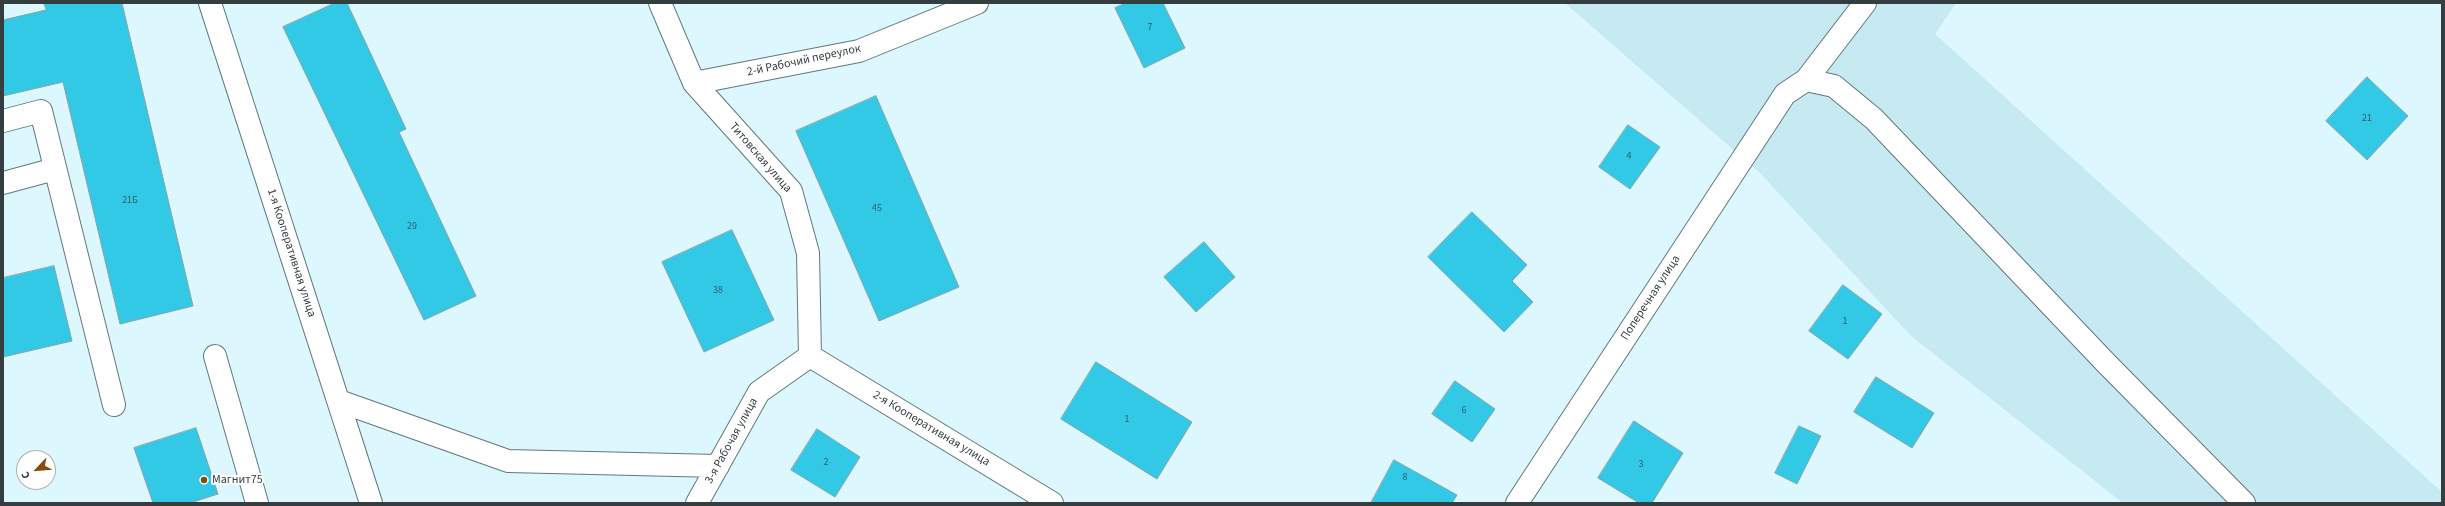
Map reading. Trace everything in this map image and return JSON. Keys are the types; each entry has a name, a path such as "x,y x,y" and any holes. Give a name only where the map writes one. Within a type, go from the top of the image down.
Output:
{"street":[{"name":"1-я Кооперативная улица","path":"210,3 372,503"},
{"name":"Титовская улица","path":"660,3 694,83 791,191 808,253 810,356"},
{"name":"2-й Рабочий переулок","path":"694,83 859,50 977,3"},
{"path":"1866,3 1806,80 1834,86 1874,119 2094,350 2244,503"},
{"name":"Поперечная улица","path":"1517,503 1785,94 1806,80"},
{"path":"3,121 40,111 114,405"},
{"path":"3,183 55,169"},
{"path":"215,356 257,503"},
{"name":"3-я Рабочая улица","path":"697,503 759,392 810,356"},
{"name":"2-я Кооперативная улица","path":"810,356 1052,503"},
{"path":"339,401 508,461 718,466"}],"shaded area":[{"path":"1565,3 1956,3 1935,34 2442,492 2442,503 2123,503 1911,336 1761,174"}],"building":[{"path":"44,3 122,3 193,306 120,324 63,82 3,96 3,20 46,10"},
{"path":"335,3 347,3 406,129 399,132 476,296 424,320 283,27"},
{"path":"1126,3 1163,3 1185,48 1144,68 1115,8"},
{"path":"2367,77 2408,116 2367,160 2326,121"},
{"path":"876,96 959,287 879,321 796,131"},
{"path":"1628,125 1660,147 1630,189 1599,167"},
{"path":"1472,212 1527,265 1512,281 1533,302 1504,332 1428,257"},
{"path":"732,230 774,320 704,352 662,262"},
{"path":"1204,242 1235,277 1196,312 1164,277"},
{"path":"54,266 72,341 3,357 3,278"},
{"path":"1843,285 1882,314 1848,359 1809,331"},
{"path":"1096,362 1192,422 1157,479 1061,419"},
{"path":"1876,377 1934,413 1912,448 1854,412"},
{"path":"1455,381 1495,409 1472,442 1432,414"},
{"path":"1634,421 1683,453 1652,503 1639,503 1598,478"},
{"path":"1799,426 1821,436 1797,484 1775,473"},
{"path":"196,428 218,494 190,503 153,503 134,448"},
{"path":"817,429 860,457 835,497 791,470"},
{"path":"1394,460 1457,495 1452,503 1371,503"}],"place":[{"name":"Магнит75","path":"204,480"}]}
